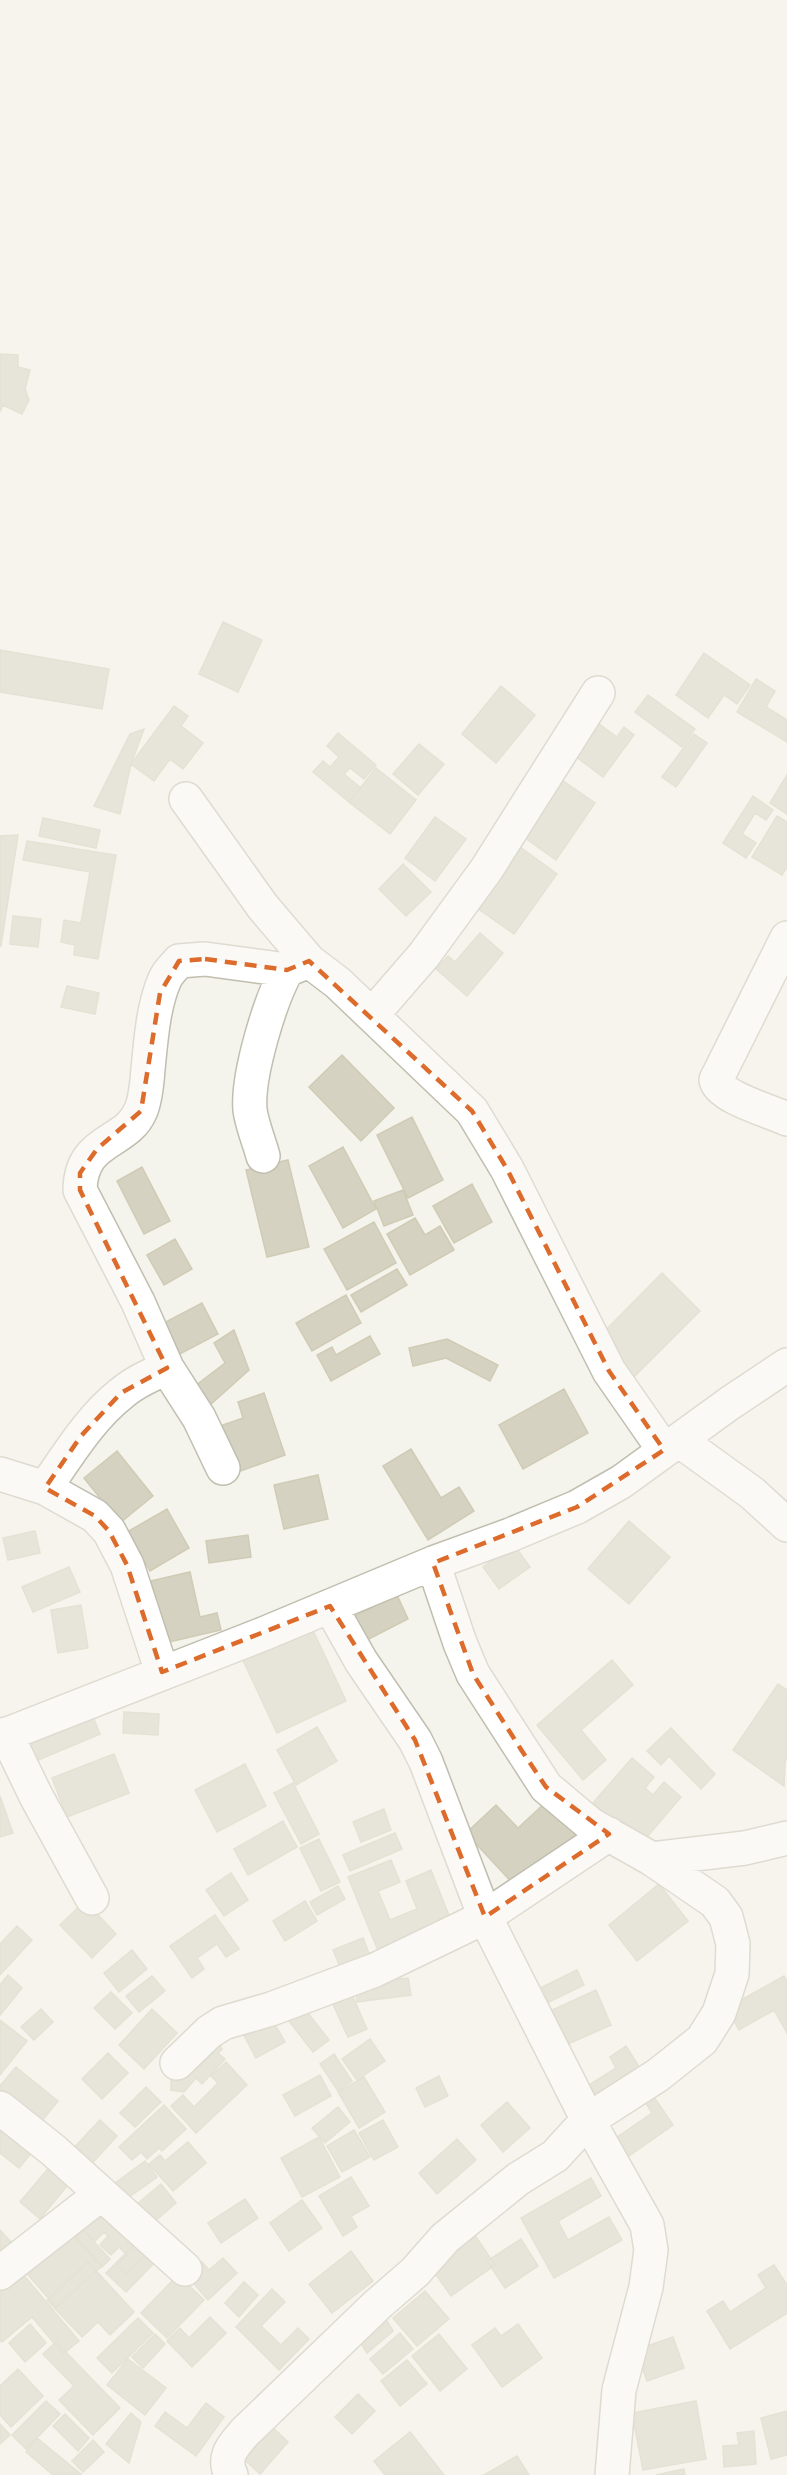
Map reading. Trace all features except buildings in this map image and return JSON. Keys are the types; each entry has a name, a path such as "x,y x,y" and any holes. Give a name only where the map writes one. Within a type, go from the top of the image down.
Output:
{"street":[{"path":"372,1016 424,955 486,870 598,693"},
{"path":"186,799 263,907 298,965"},
{"path":"787,938 716,1080 721,1090 733,1097 787,1119"},
{"path":"223,1468 199,1418 167,1368 138,1302 80,1190 80,1173 84,1163 98,1149 132,1124 141,1111 154,1017 165,977 179,961 205,959 298,965 338,983 472,1112 507,1169 609,1371 672,1446 752,1493 787,1525"},
{"path":"263,1156 250,1111 251,1085 274,999 298,965"},
{"path":"92,1898 3,1736 433,1563 577,1508 621,1482 730,1402 787,1365"},
{"path":"45,1488 81,1436 115,1399 141,1380 167,1368"},
{"path":"0,1474 45,1488 95,1516 109,1531 128,1565 162,1672"},
{"path":"231,2475 227,2454 232,2447 300,2377 376,2305 415,2272 446,2238 518,2179 555,2156 588,2120 665,2069 702,2040 719,2013 732,1974 733,1944 726,1917 715,1902 652,1859 577,1814 546,1786 473,1674 433,1563"},
{"path":"330,1606 361,1661 418,1747 485,1917 588,2120 647,2225 651,2250 646,2287 619,2390 612,2475"},
{"path":"177,2063 208,2032 223,2023 271,2009 375,1970 485,1917 609,1834"},
{"path":"652,1859 745,1848 787,1838"},
{"path":"0,2108 53,2150 185,2269"},
{"path":"0,2273 101,2194"}],"highlighted area":[{"path":"205,959 287,970 309,961 472,1111 507,1169 609,1371 664,1450 577,1507 433,1563 473,1674 522,1751 546,1787 609,1834 485,1917 415,1740 330,1606 162,1672 127,1565 109,1531 95,1516 45,1488 81,1436 121,1393 167,1368 80,1190 80,1173 97,1149 141,1111 160,993 179,961"}]}
